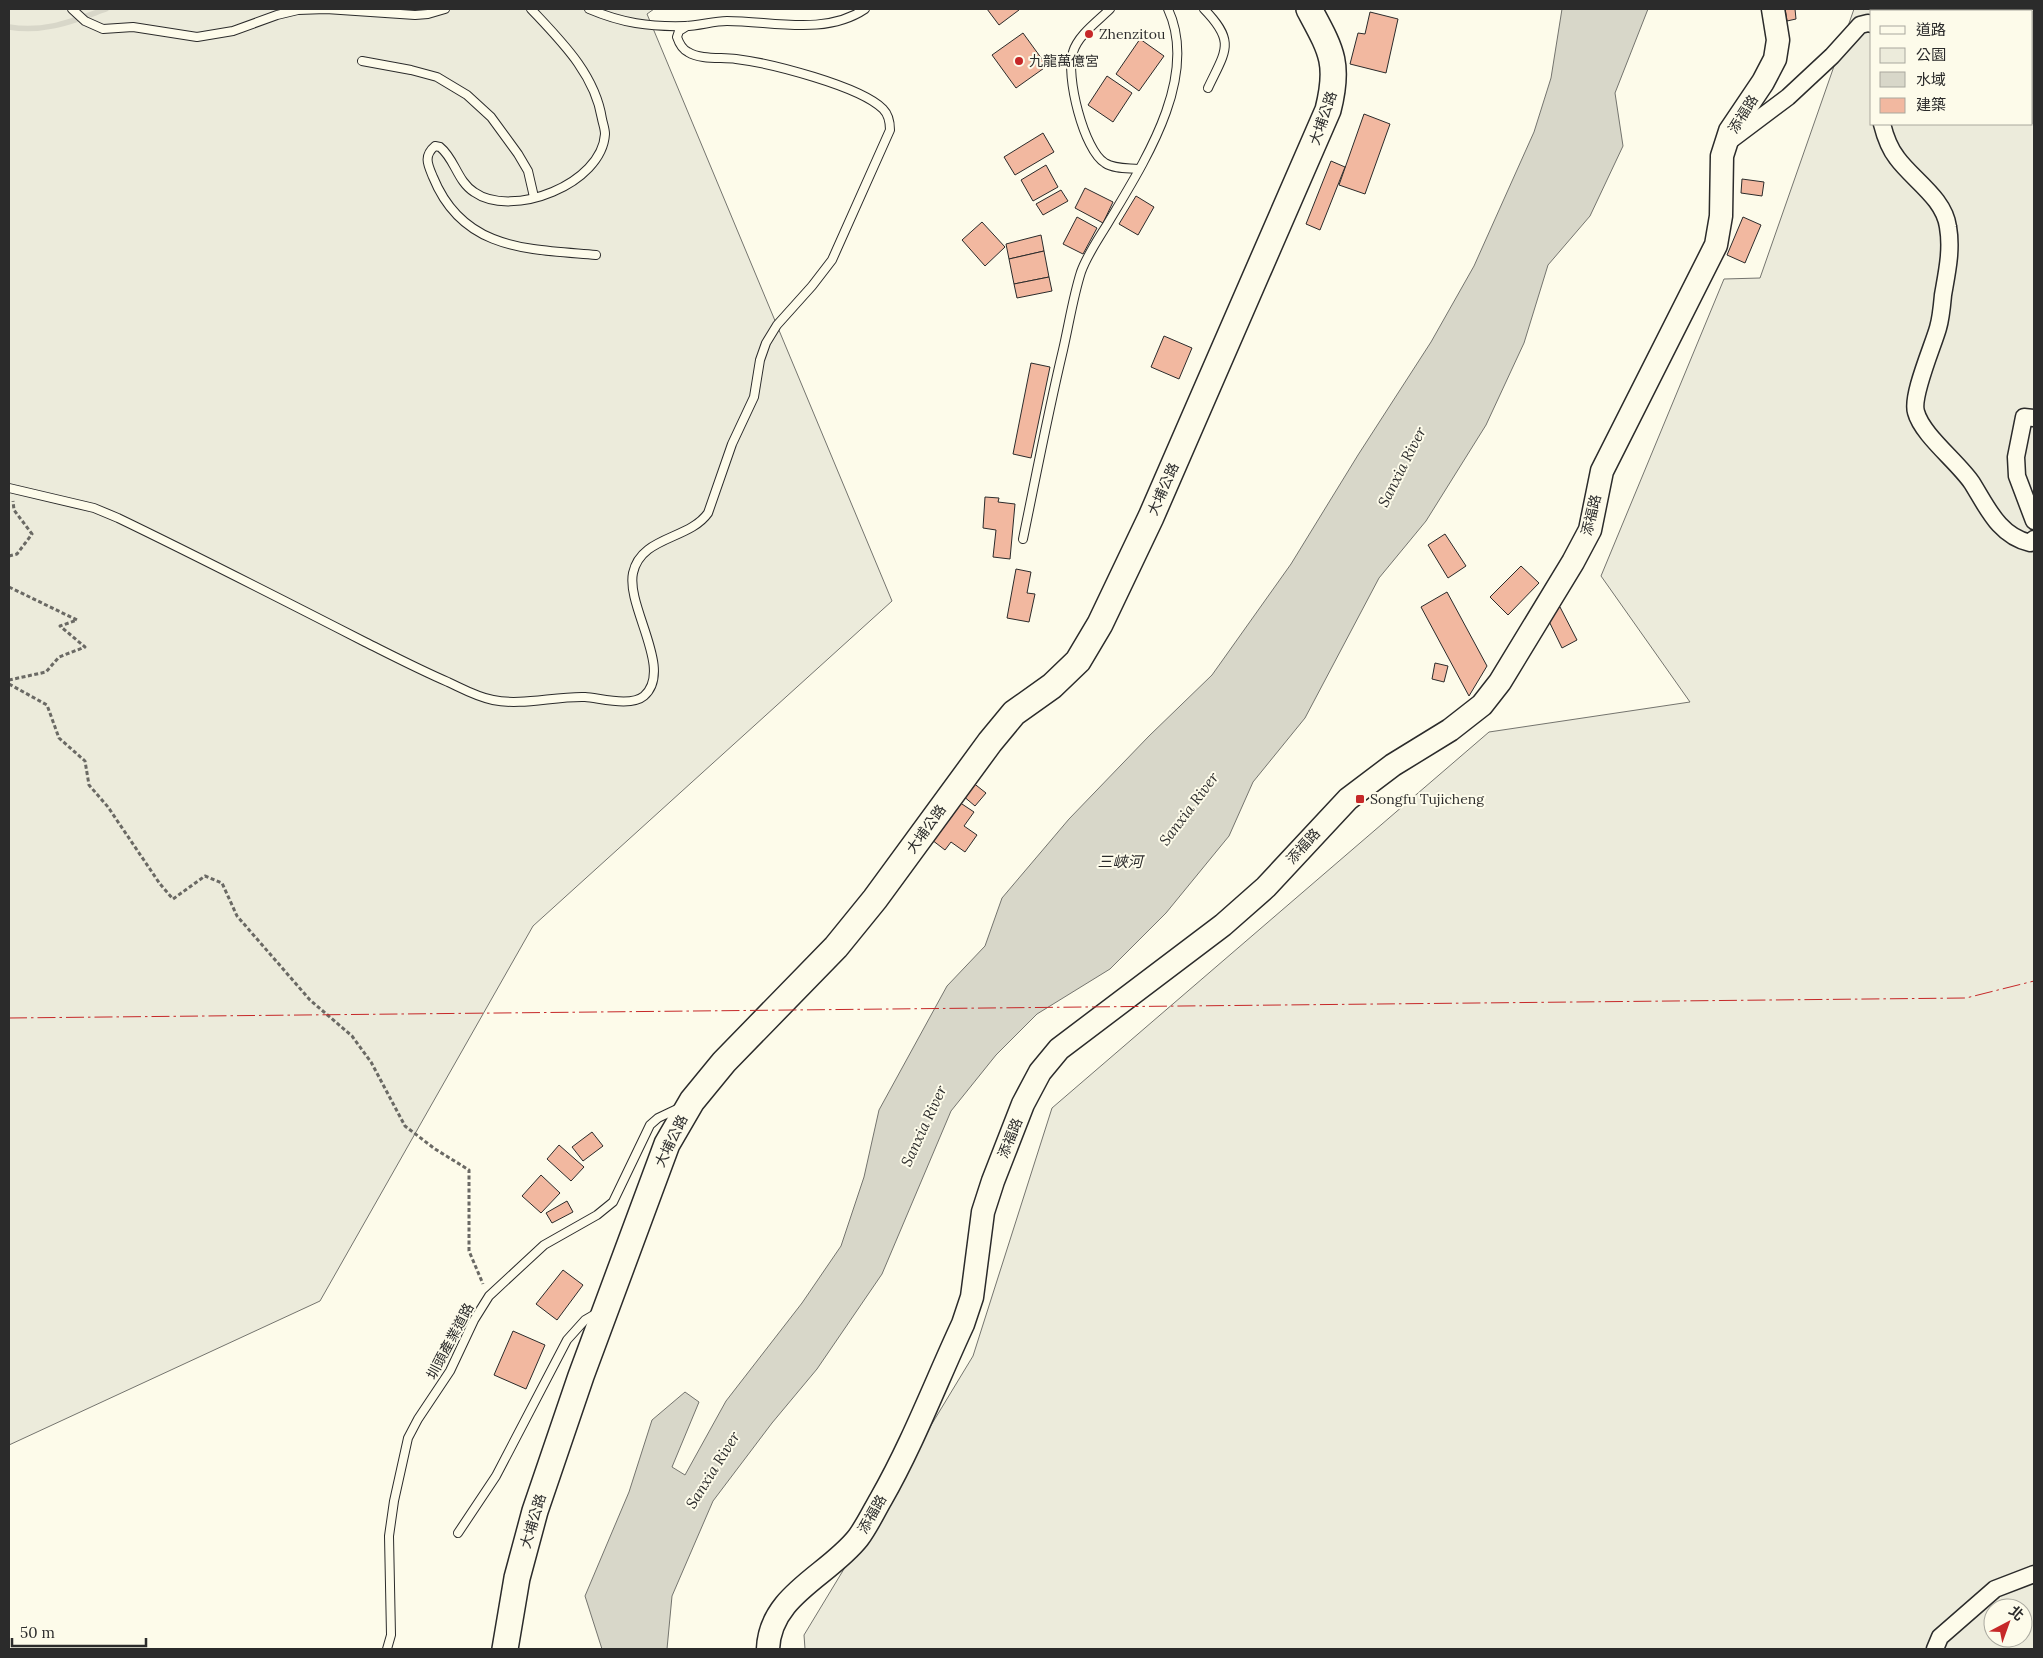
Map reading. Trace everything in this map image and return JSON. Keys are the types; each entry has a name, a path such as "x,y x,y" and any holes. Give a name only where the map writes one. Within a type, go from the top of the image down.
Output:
{"main road":[{"name":"大埔公路","path":"505,1649 517,1578 535,1511 606,1309 667,1144 692,1101 724,1062 836,947 875,898 990,742 1014,713 1052,686 1078,661 1100,624 1159,499 1328,110 1334,85 1334,62 1324,37 1309,9"}],"street":[{"name":"添福路","path":"768,1649 769,1638 780,1610 798,1591 841,1557 859,1536 893,1478 966,1315 972,1297 983,1212 1023,1104 1040,1072 1060,1049 1223,925 1266,887 1348,799 1393,765 1450,730 1482,705 1500,682 1574,562 1590,530 1594,500 1602,471 1716,245 1721,216 1722,156 1730,131 1763,82 1775,59 1778,40 1773,9"},
{"path":"1726,144 1788,97 1832,56 1860,25 1870,24"},
{"path":"1882,125 1886,138 1896,157 1936,201 1944,213 1951,246 1939,325 1915,398 1915,411 1922,425 1971,482 1988,511 2004,528 2020,540 2030,543 2034,539"},
{"path":"2034,418 2024,416 2016,457 2017,476 2034,521"},
{"path":"1934,1649 1940,1637 1995,1588 2034,1574"}],"lane":[{"path":"72,9 85,21 103,29 133,26 197,37 233,32 278,15 298,10 326,9 415,15 428,14 444,9"},
{"path":"531,9 567,49 587,77 599,101 605,134 600,155 583,175 551,193 514,201 492,201 475,193 465,184 450,158 440,147 435,146 429,151 427,160 437,186 455,214 471,228 495,240 522,249 596,255"},
{"path":"589,9 614,19 633,23 686,26 726,21 788,25 818,24 840,20 865,9"},
{"path":"1110,9 1080,40 1073,51 1071,62 1072,78 1086,134 1095,154 1104,163 1115,167 1138,169"},
{"path":"1023,539 1051,401 1082,270 1161,125 1173,94 1177,67 1178,38 1168,9"},
{"path":"1204,9 1217,23 1224,35 1226,47 1223,58 1208,88"},
{"path":"10,488 94,508 118,518 416,668 479,696 501,702 579,697 626,702 644,696 650,686 654,668 634,601 633,574 637,561 644,552 655,545 702,522 708,513 732,444 754,397 760,360 766,343 777,325 818,279 832,260 890,130 890,119 885,110 863,95 782,68 737,59 699,56 687,52 679,44 677,37 679,31 686,26"},
{"path":"362,61 437,77 467,95 491,117 518,154 528,170 534,197"},
{"name":"圳頭產業道路","path":"387,1649 391,1635 390,1536 394,1502 408,1438 418,1419 450,1371 474,1320 489,1296 544,1245 613,1202 650,1125 658,1118 692,1101"},
{"path":"458,1533 496,1476 567,1340 585,1320 606,1309"}],"path":[{"path":"9,556 17,554 32,534 14,510 10,488"},
{"path":"9,587 77,620 60,626 85,647 59,657 46,672 9,680"},
{"path":"9,684 47,705 59,738 86,761 89,784 108,806 160,884 173,899 205,876 222,883 237,916 310,1000 352,1036 371,1062 405,1126 435,1150 469,1170 469,1251 489,1296"}],"green space":[{"path":"9,9 654,9 647,14 892,601 533,926 320,1301 9,1445"},
{"path":"1854,9 2034,9 2034,1649 805,1649 804,1635 973,1356 1052,1108 1489,732 1690,702 1601,576 1724,279 1760,278"}],"water":[{"name":"三峽河","path":"1562,9 1648,9 1615,93 1623,146 1590,216 1548,265 1524,343 1486,425 1426,521 1379,578 1305,718 1253,782 1229,836 1166,913 1110,969 1037,1014 996,1055 951,1111 882,1274 817,1369 772,1423 713,1501 672,1596 667,1649 602,1649 585,1596 629,1492 652,1420 685,1392 699,1402 672,1467 685,1475 726,1401 802,1303 841,1246 864,1177 879,1110 947,986 985,946 1002,898 1069,819 1149,736 1212,675 1291,564 1431,342 1474,266 1534,132 1551,78"}],"building":[{"path":"987,9 1018,9 1019,10 999,25"},
{"path":"1785,9 1795,9 1796,19 1787,21"},
{"path":"1370,12 1398,19 1386,73 1350,64 1358,33 1365,34"},
{"name":"九龍萬億宮","path":"1023,33 1047,66 1016,88 992,55"},
{"path":"1140,39 1164,56 1139,91 1116,74"},
{"path":"1107,76 1132,93 1113,122 1088,105"},
{"path":"1364,114 1390,124 1365,194 1339,185"},
{"path":"1043,133 1054,152 1015,175 1004,157"},
{"path":"1331,161 1345,167 1320,230 1306,224"},
{"path":"1046,165 1058,187 1033,201 1021,180"},
{"path":"1742,179 1764,182 1762,196 1741,193"},
{"path":"1085,188 1113,202 1103,223 1075,208"},
{"path":"1061,190 1068,201 1043,215 1036,204"},
{"path":"1136,196 1154,207 1138,235 1119,224"},
{"path":"1077,217 1097,228 1083,254 1063,244"},
{"path":"1743,217 1761,225 1745,263 1727,255"},
{"path":"982,222 1005,247 985,266 962,240"},
{"path":"1041,235 1044,251 1009,259 1006,244"},
{"path":"1044,251 1049,277 1014,284 1009,259"},
{"path":"1049,277 1052,291 1017,298 1014,284"},
{"path":"1164,336 1192,348 1179,379 1151,367"},
{"path":"1031,363 1050,367 1031,458 1013,454"},
{"path":"985,497 999,498 998,502 1015,504 1010,559 993,557 996,530 983,528"},
{"path":"1445,534 1466,566 1448,578 1428,545"},
{"path":"1521,566 1539,583 1508,615 1490,597"},
{"path":"1016,569 1031,572 1027,593 1035,594 1029,622 1007,618"},
{"path":"1447,592 1487,666 1469,696 1421,607"},
{"path":"1560,607 1577,640 1562,648 1546,615"},
{"path":"1435,663 1448,666 1444,682 1432,679"},
{"path":"972,782 986,793 975,806 962,795"},
{"path":"959,802 974,812 964,826 977,835 965,852 951,842 945,850 932,840"},
{"path":"592,1132 603,1146 583,1161 572,1147"},
{"path":"559,1145 584,1167 571,1181 547,1159"},
{"path":"541,1175 560,1193 541,1213 522,1196"},
{"path":"567,1201 573,1212 552,1223 546,1213"},
{"path":"563,1270 583,1285 557,1320 536,1304"},
{"path":"513,1331 545,1345 526,1389 494,1375"}],"waterway":[{"path":"9,27 35,28 58,25 106,9"}],"power":[{"path":"9,1018 1966,998 2034,981"}],"place":[{"name":"Zhenzitou","path":"1089,34"},
{"name":"九龍萬億宮","path":"1019,61"},
{"name":"Songfu Tujicheng","path":"1360,799"}],"water label":[{"name":"Sanxia River","path":"1402,467"},
{"name":"Sanxia River","path":"1189,809"},
{"name":"Sanxia River","path":"924,1126"},
{"name":"Sanxia River","path":"713,1470"}]}
